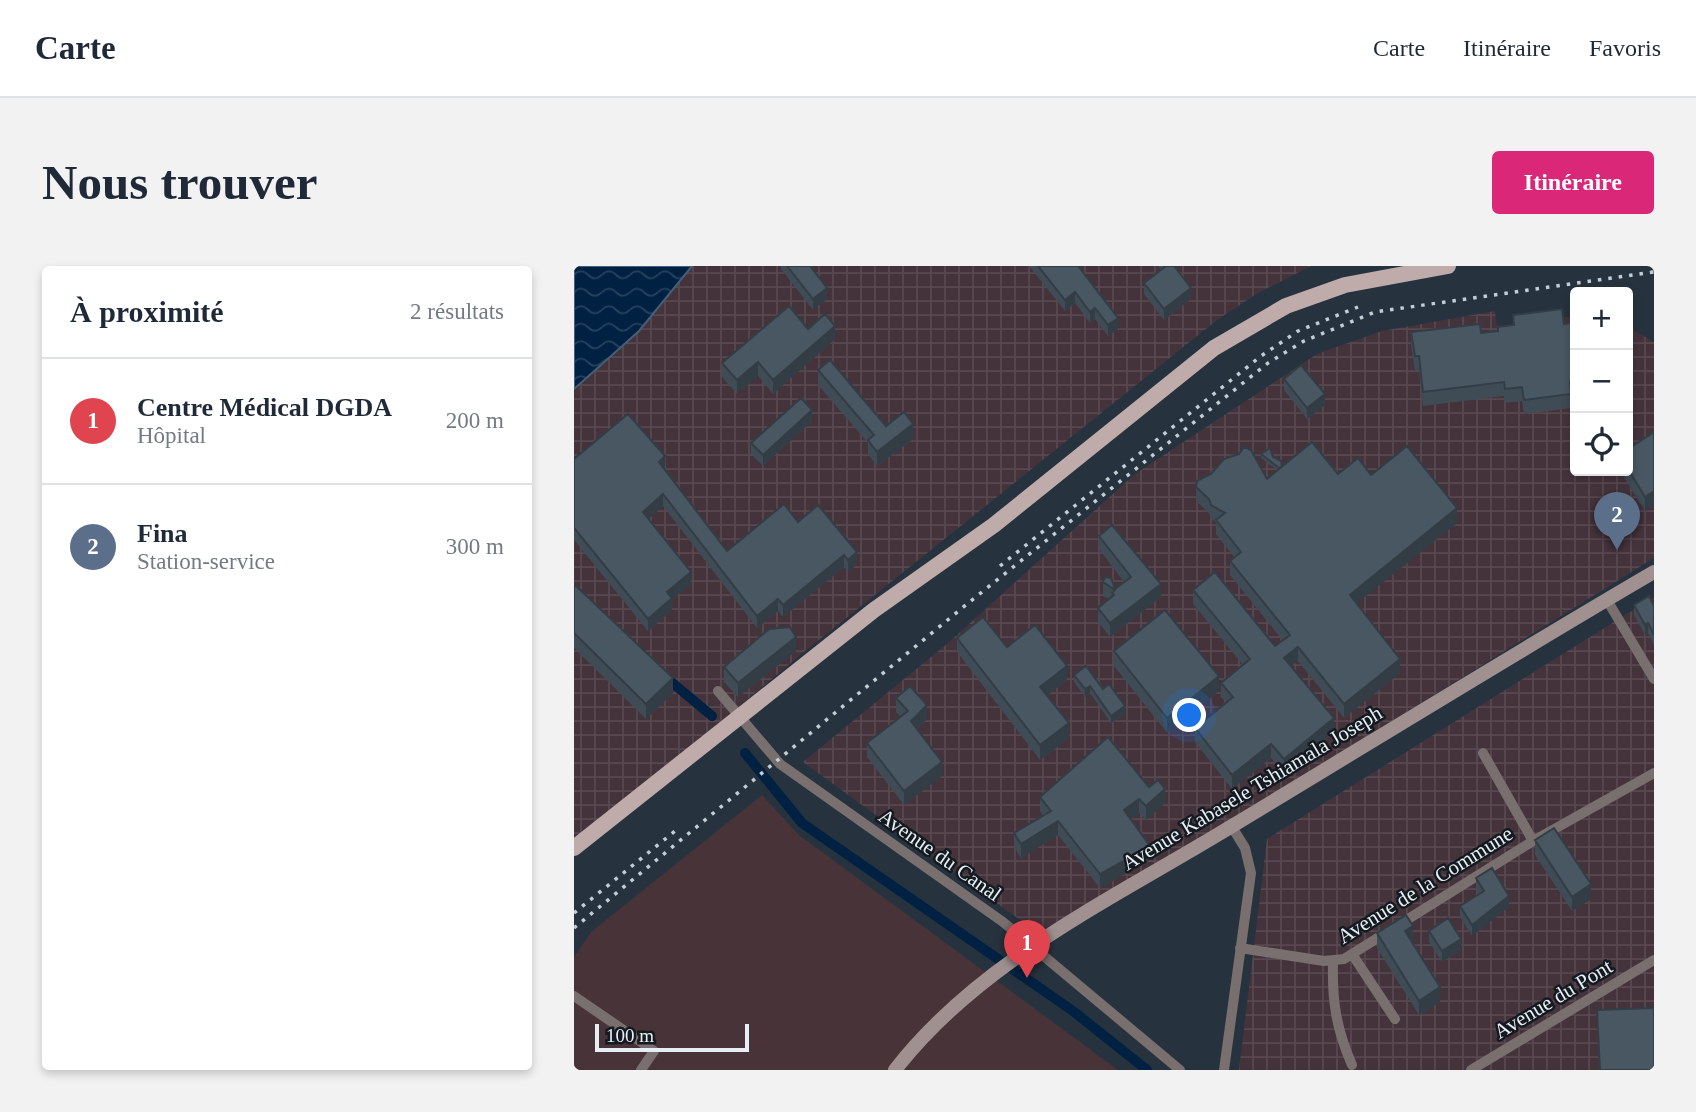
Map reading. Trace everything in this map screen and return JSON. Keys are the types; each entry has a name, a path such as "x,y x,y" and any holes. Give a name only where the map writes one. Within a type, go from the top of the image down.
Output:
{"main road":[{"path":"574,848 874,610 994,525 1214,348 1286,306 1333,289 1405,272 1448,266"},
{"name":"Avenue Kabasele Tshiamala Joseph","path":"895,1070 933,1027 1004,967 1035,946 1419,710 1654,572"}],"street":[{"path":"1607,600 1654,680"},
{"name":"Avenue du Canal","path":"719,691 738,719 780,764 1035,946 1121,1023 1180,1070"},
{"path":"1483,753 1533,841"},
{"name":"Avenue de la Commune","path":"1240,947 1333,962 1352,954 1533,841 1654,773"},
{"path":"1224,1070 1251,873 1245,848 1231,827"},
{"path":"1352,954 1395,1019"},
{"name":"Avenue du Pont","path":"1471,1070 1654,960"},
{"path":"1333,962 1332,990 1337,1032 1352,1065"},
{"path":"574,996 654,1051 642,1070"}],"shaded area":[{"path":"692,266 1311,266 1258,293 1217,320 804,652 574,843 574,389 639,331"},
{"path":"1495,311 1497,328 1570,317 1570,476 1633,476 1633,330 1654,342 1654,558 1176,856 1038,933 803,762 948,643 1135,474 1317,354 1382,331"},
{"path":"1654,597 1654,1070 1239,1070 1267,839"},
{"path":"762,795 799,835 1118,1070 574,1070 574,957 591,932"}],"water":[{"path":"574,266 692,266 639,331 574,389"}],"building":[{"path":"787,266 810,266 827,288 813,299"},
{"path":"1038,266 1078,266 1118,318 1108,325 1095,308 1090,312 1075,292 1065,300"},
{"path":"1166,266 1174,266 1191,288 1164,309 1144,283"},
{"path":"789,306 808,329 825,314 835,326 773,380 758,362 737,380 722,363"},
{"path":"1562,309 1564,324 1570,323 1570,394 1524,400 1522,387 1505,389 1504,382 1423,392 1419,356 1415,356 1411,332 1480,324 1481,333 1498,331 1498,327 1514,325 1513,315"},
{"path":"830,360 886,426 904,412 913,424 877,452 868,440 874,435 818,370"},
{"path":"1301,365 1325,394 1307,408 1284,379"},
{"path":"801,398 812,410 763,455 751,443"},
{"path":"628,414 665,456 659,462 727,551 784,504 798,522 818,505 857,552 848,560 844,555 783,605 778,599 757,616 663,494 643,512 691,572 667,592 672,598 648,619 574,528 574,459"},
{"path":"1654,432 1654,491 1645,497 1632,476 1633,446"},
{"path":"1312,442 1338,474 1358,458 1371,475 1407,446 1457,508 1350,595 1400,659 1344,704 1298,647 1284,658 1334,718 1284,759 1271,744 1232,775 1195,728 1233,697 1221,683 1250,659 1193,590 1215,572 1275,646 1290,635 1230,561 1241,552 1216,520 1225,513 1211,505 1209,499 1196,487 1197,481 1211,474 1224,459 1239,454 1244,447 1251,450 1267,479"},
{"path":"1270,448 1273,457 1281,461 1282,466 1279,468 1261,454"},
{"path":"1112,525 1161,584 1110,623 1098,608 1114,595 1112,593 1115,590 1103,582 1105,577 1111,578 1115,589 1131,577 1099,536"},
{"path":"574,584 673,678 646,704 574,633"},
{"path":"1649,596 1654,606 1654,635 1634,605"},
{"path":"1165,610 1219,676 1167,718 1114,651"},
{"path":"983,617 1007,647 1035,625 1067,666 1040,687 1069,723 1040,745 957,638"},
{"path":"790,627 796,637 738,683 724,667 769,629"},
{"path":"1086,666 1103,689 1109,684 1125,706 1111,716 1090,686 1085,689 1074,675"},
{"path":"910,686 927,705 911,721 942,762 904,791 867,743 908,711 896,698"},
{"path":"1108,737 1149,787 1158,780 1165,789 1146,806 1139,799 1124,810 1150,846 1100,874 1058,821 1021,844 1014,833 1051,811 1040,797"},
{"path":"1554,828 1591,884 1572,897 1535,840"},
{"path":"1492,868 1509,896 1472,925 1460,906 1484,891 1476,878"},
{"path":"1406,915 1413,926 1405,931 1440,987 1419,1001 1377,933"},
{"path":"1448,918 1461,939 1442,951 1429,931"},
{"path":"1654,1008 1654,1070 1600,1070 1597,1010"}],"waterway":[{"path":"663,675 712,716"},
{"path":"745,753 802,823 1073,1011 1147,1070"}],"railway":[{"path":"574,928 967,604 1268,363 1304,341 1375,312 1654,272"},
{"path":"1000,566 1261,356 1298,331 1358,307"},
{"path":"574,913 680,827"}],"place":[{"name":"Fina","path":"1617,550"},
{"name":"Centre Médical DGDA","path":"1027,978"}]}
